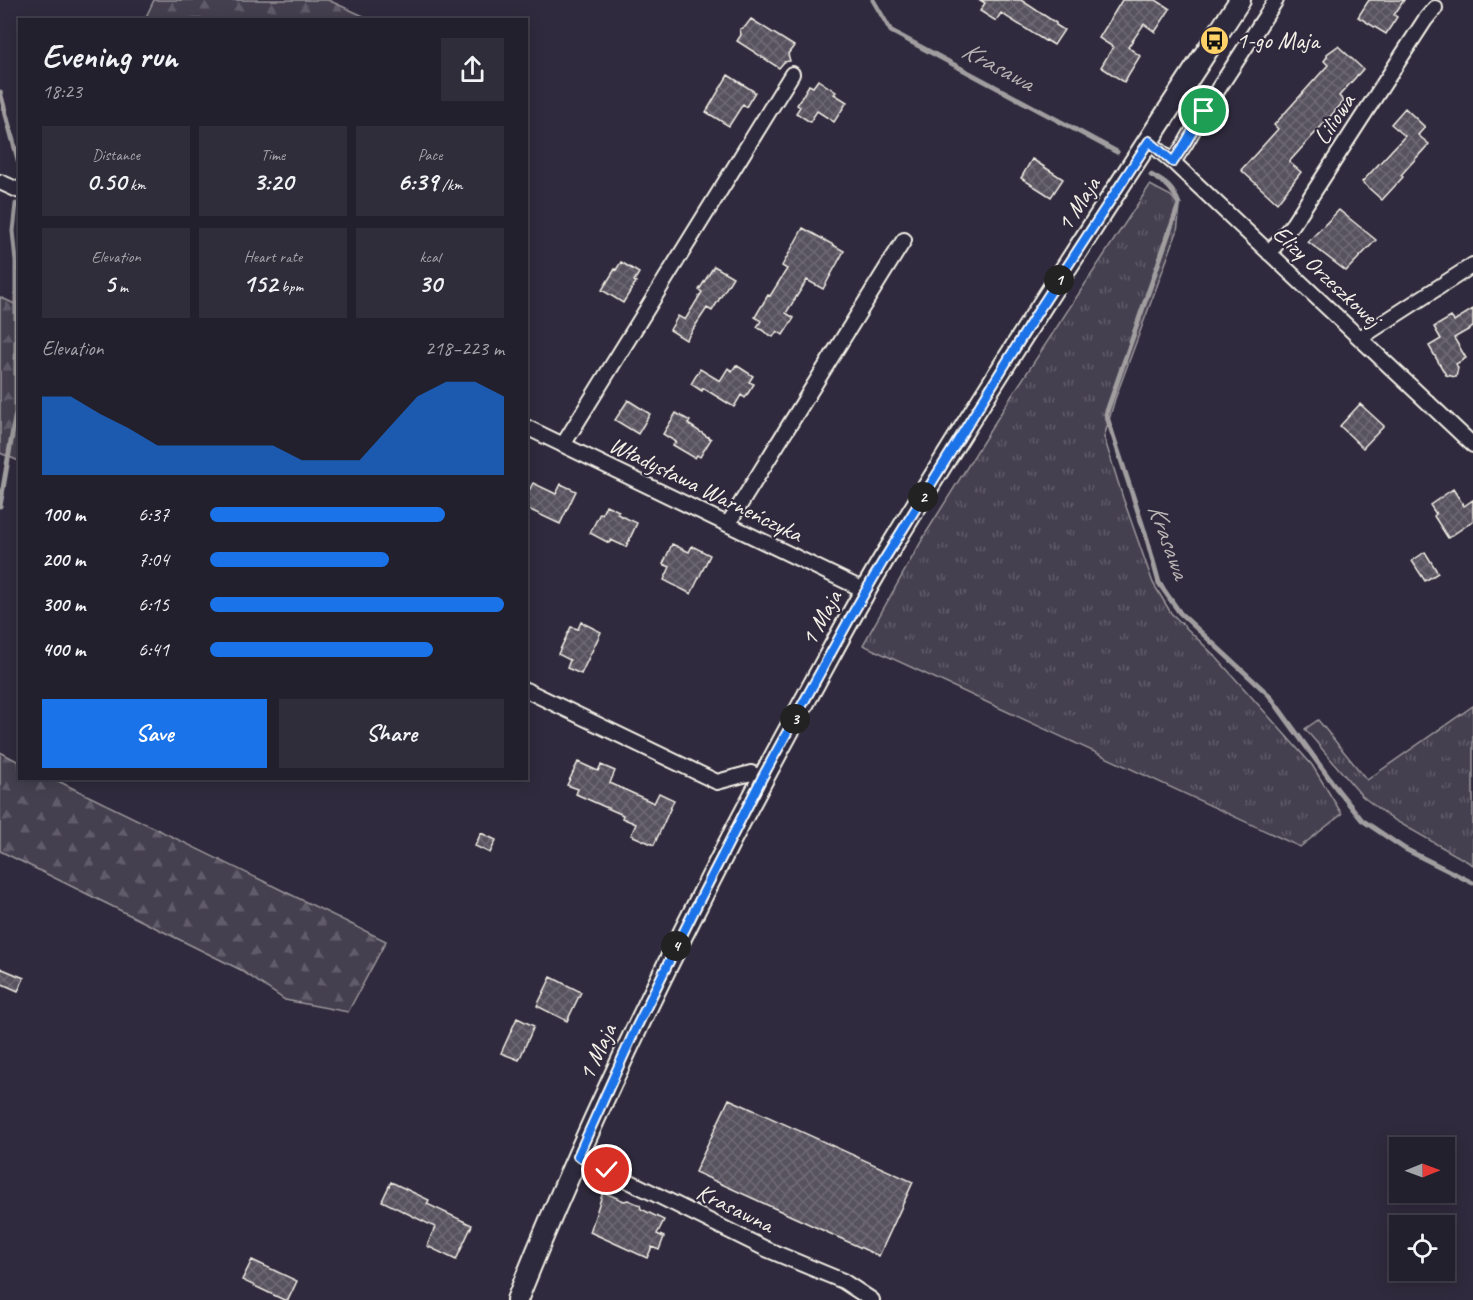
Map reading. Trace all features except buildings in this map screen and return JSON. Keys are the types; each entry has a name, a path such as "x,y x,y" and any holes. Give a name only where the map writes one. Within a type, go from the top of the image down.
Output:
{"main road":[{"name":"1 Maja","path":"517,1300 578,1156 636,1028 762,778 866,591 1037,313 1240,0"}],"street":[{"path":"1173,162 1276,0"},
{"name":"Liliowa","path":"1269,253 1293,224 1434,8"},
{"path":"563,445 792,74"},
{"name":"Elizy Orzeszkowej","path":"1149,141 1473,445"},
{"path":"0,182 18,190"},
{"path":"728,525 904,240"},
{"path":"1360,338 1473,265"},
{"name":"Władysława Warneńczyka","path":"528,428 866,591"},
{"path":"528,691 717,782 751,773 762,778"},
{"name":"Krasawna","path":"578,1156 756,1244 843,1281 872,1300"}],"green space":[{"path":"154,0 328,0 368,18 145,18"},
{"path":"1150,185 1171,196 1180,207 1177,232 1115,399 1104,437 1153,583 1171,613 1215,656 1312,765 1342,814 1300,847 863,645 926,533 1009,400"},
{"path":"0,297 18,306 18,461 0,453"},
{"path":"1473,706 1473,865 1389,817 1362,796 1305,729 1318,720 1367,780"},
{"path":"0,752 18,761 18,780 56,780 386,941 348,1012 285,1000 239,969 0,851"}],"waterway":[{"name":"Krasawa","path":"873,0 891,31 1117,152"},
{"path":"0,92 18,160"},
{"name":"Krasawa","path":"1151,175 1168,186 1179,204 1106,414 1159,583 1180,613 1269,695 1362,820 1405,849 1473,883"},
{"path":"0,506 16,412 16,261 13,231 16,204"}],"place":[{"name":"1-go Maja","path":"1215,40"}],"route":[{"path":"607,1170 578,1156 636,1028 696,907 762,778 849,620 1037,313 1149,141 1173,162 1204,111"}]}
